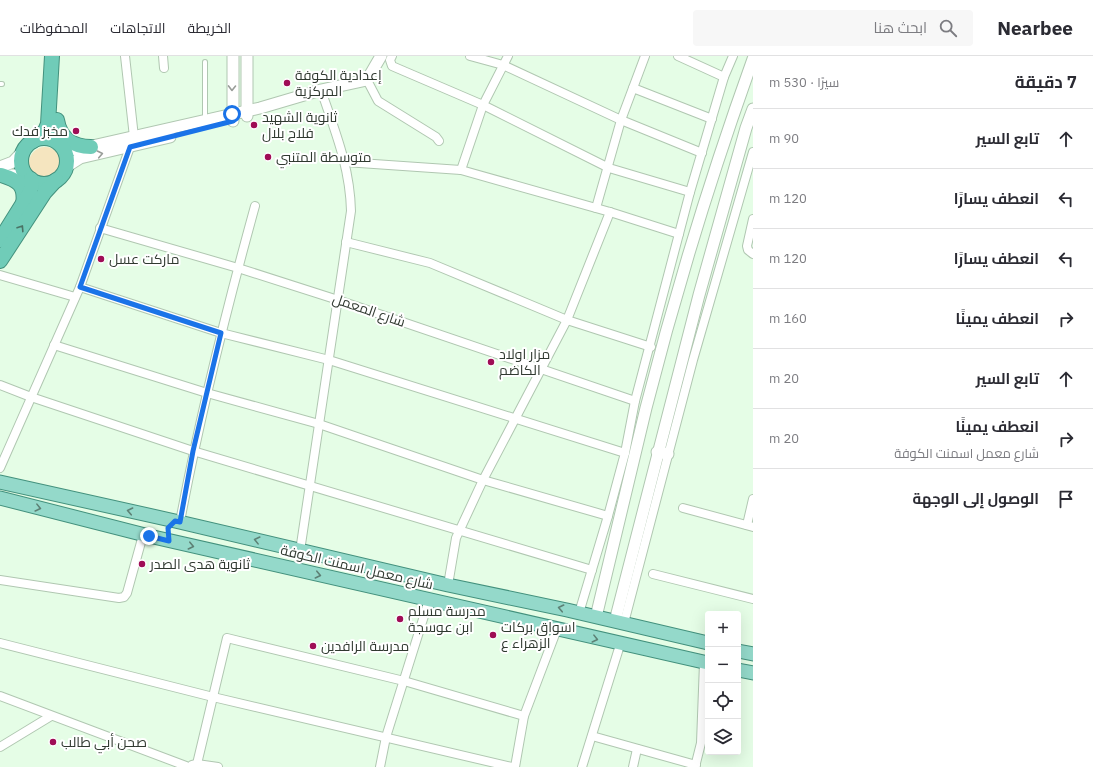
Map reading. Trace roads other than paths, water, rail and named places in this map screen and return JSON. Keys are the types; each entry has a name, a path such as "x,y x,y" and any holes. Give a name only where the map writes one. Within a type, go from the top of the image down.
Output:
{"highway":[{"path":"0,240 23,205 32,187 22,162 28,146 45,131 48,124 52,56"},
{"path":"0,261 45,192 66,169 67,158 57,136 60,56"},
{"path":"57,120 62,134 72,143 78,146 91,146"},
{"path":"28,146 44,138 53,140 61,146"},
{"path":"0,175 20,184 25,195 23,205"},
{"path":"29,177 43,183 56,180"}],"main road":[{"name":"شارع معمل اسمنت الكوفة","path":"0,482 178,521 448,585 705,642"},
{"name":"شارع معمل اسمنت الكوفة","path":"0,498 169,541 633,648 705,663"},
{"path":"146,535 156,526 153,516"},
{"path":"169,541 168,528 178,521"},
{"path":"633,648 640,638 637,626"},
{"path":"667,655 666,642 672,635"},
{"path":"741,651 753,654"},
{"path":"741,671 753,673"}],"street":[{"path":"0,468 80,287 132,142 125,56"},
{"path":"163,56 164,68"},
{"path":"232,118 233,56"},
{"path":"247,56 247,114"},
{"path":"61,146 70,150 91,146 132,142 247,114 260,108 321,90 367,80 381,56"},
{"path":"392,56 390,60 392,66 483,105 609,168 690,192"},
{"path":"470,56 503,65 621,120 702,153"},
{"path":"461,170 483,105 508,56"},
{"path":"596,208 609,168 621,120 645,56"},
{"path":"678,56 724,77"},
{"path":"596,617 629,450 635,401 651,347 690,192 724,77 733,56"},
{"path":"579,613 729,126 753,59"},
{"path":"367,80 378,102 436,137 439,141"},
{"path":"633,88 712,119"},
{"path":"300,550 351,211 351,189 346,162 321,90"},
{"path":"619,622 663,453 730,183 753,109"},
{"path":"66,169 69,165 80,158 132,142 205,120 232,118"},
{"path":"0,167 13,162 28,146"},
{"path":"619,622 620,598 753,152"},
{"path":"346,162 461,170 610,212 679,234"},
{"path":"0,175 29,177"},
{"path":"713,180 730,183"},
{"path":"178,521 221,333 255,206"},
{"path":"448,585 456,538 459,531 483,480 567,320 610,212"},
{"path":"753,219 746,246 753,254"},
{"name":"شارع المعمل","path":"100,228 238,268 338,300 635,401"},
{"path":"346,242 430,263 567,320 651,347"},
{"path":"0,275 75,297"},
{"path":"80,287 221,333 329,360 516,418 629,450"},
{"path":"54,345 207,393 319,424 483,480 608,516"},
{"path":"0,385 31,398 193,451 592,570"},
{"path":"683,508 750,526 753,499"},
{"path":"0,580 119,598 124,597 127,593 146,535"},
{"path":"653,574 753,599"},
{"path":"601,595 620,598"},
{"path":"380,767 386,737 429,600"},
{"path":"0,643 213,697 513,767 524,716 557,630"},
{"path":"197,764 227,638 404,681 524,716"},
{"path":"582,767 620,645"},
{"path":"592,736 696,766 701,743 705,679"},
{"path":"0,696 186,767 197,764 218,767"},
{"path":"0,747 51,716"},
{"path":"633,767 637,749"}],"lane":[{"path":"205,62 205,120"}],"place":[{"name":"إعدادية الكوفة المركزية","path":"287,83"},
{"name":"ثانوية الشهيد فلاح بلال","path":"254,125"},
{"name":"مخبز فدك","path":"76,131"},
{"name":"متوسطة المتنبي","path":"268,157"},
{"name":"ماركت عسل","path":"101,259"},
{"name":"مزار اولاد الكاضم","path":"491,362"},
{"name":"ثانوية هدى الصدر","path":"142,564"},
{"name":"مدرسة مسلم ابن عوسجة","path":"400,619"},
{"name":"اسواق بركات الزهراء ع","path":"493,635"},
{"name":"مدرسة الرافدين","path":"313,646"},
{"name":"صحن أبي طالب","path":"53,742"}]}
